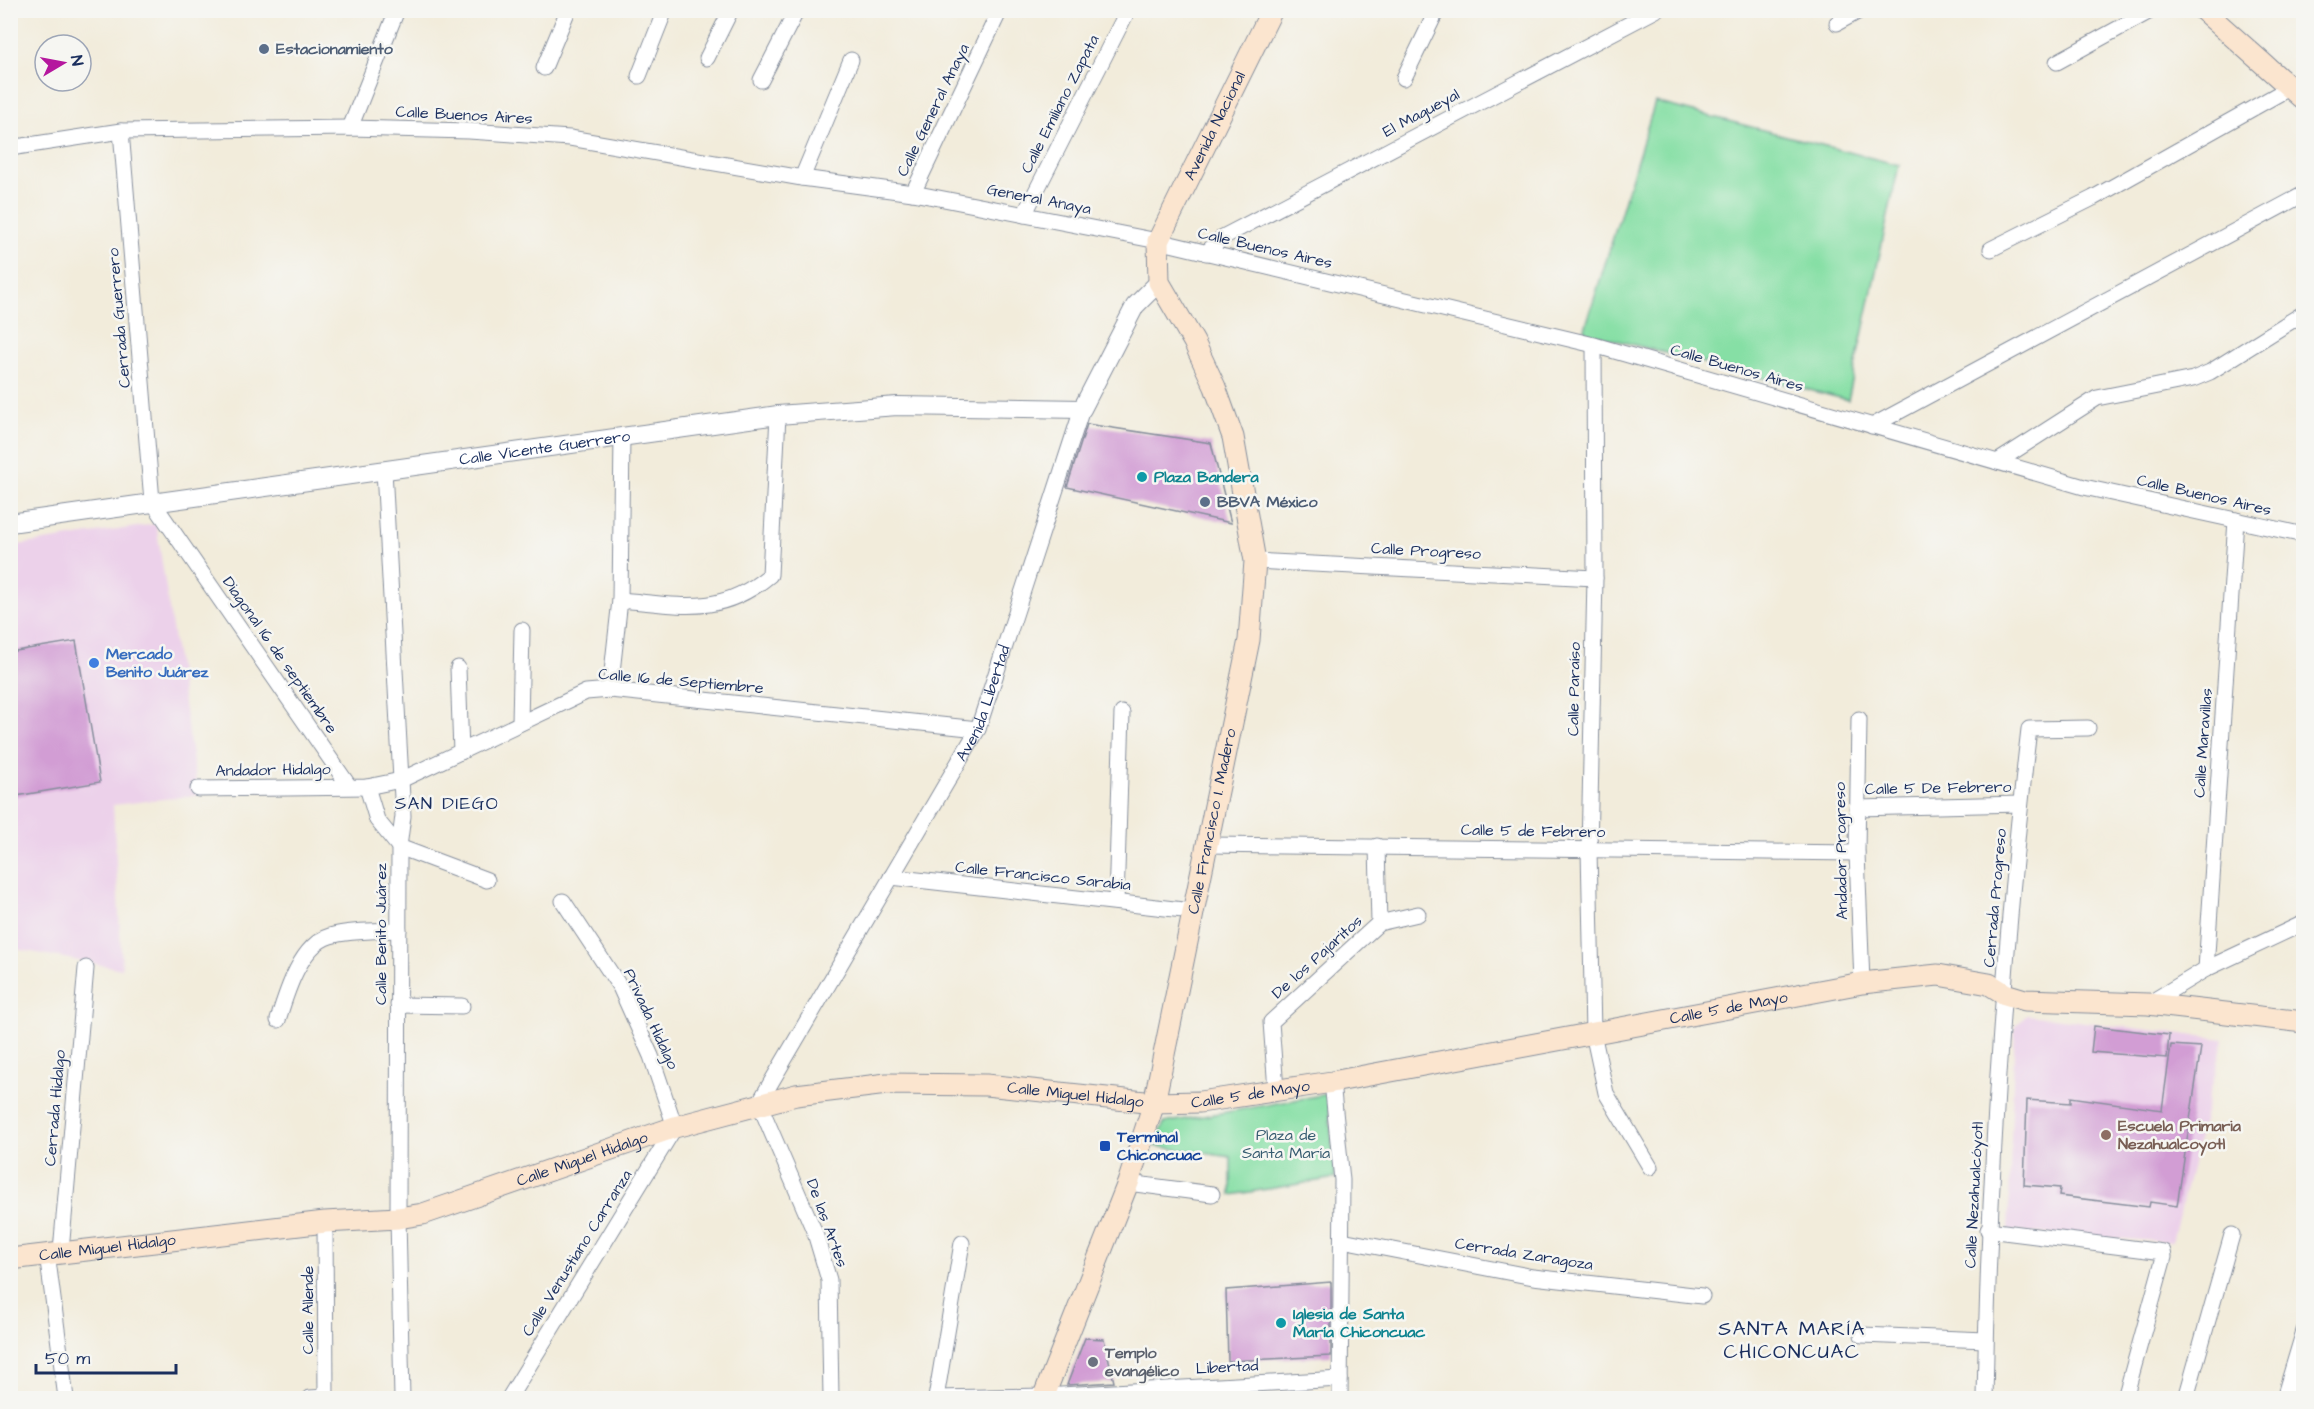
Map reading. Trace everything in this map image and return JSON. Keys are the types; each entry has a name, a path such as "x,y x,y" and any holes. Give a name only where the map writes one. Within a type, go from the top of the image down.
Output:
{"main road":[{"name":"Avenida Nacional","path":"1158,241 1272,10"},
{"path":"2203,10 2296,94"},
{"name":"Calle Francisco I. Madero","path":"1044,1397 1128,1183 1154,1103 1249,639 1255,561 1229,425 1215,387 1194,342 1159,282 1158,241"},
{"name":"Calle 5 de Mayo","path":"1154,1103 1200,1102 1332,1082 1862,983 1938,975 1989,984 2005,994 2025,1000 2148,1004 2304,1022"},
{"name":"Calle Miguel Hidalgo","path":"10,1259 54,1252 325,1222 398,1218 423,1214 675,1127 759,1102 796,1095 887,1084 986,1084 1154,1103"}],"street":[{"path":"350,128 397,10"},
{"path":"544,68 568,10"},
{"path":"639,76 665,10"},
{"path":"707,58 731,10"},
{"path":"761,80 797,10"},
{"name":"Calle General Anaya","path":"913,193 1000,10"},
{"name":"Calle Emiliano Zapata","path":"1024,215 1128,10"},
{"path":"1404,78 1437,10"},
{"name":"El Magueyal","path":"1206,253 1223,237 1656,10"},
{"path":"1837,23 1861,10"},
{"path":"2057,62 2151,10"},
{"path":"802,178 851,60"},
{"path":"1990,249 2296,94"},
{"name":"Calle Buenos Aires","path":"10,148 121,131 350,128 469,130 570,138 802,178 913,193"},
{"name":"Cerrada Guerrero","path":"121,131 152,501"},
{"name":"General Anaya","path":"913,193 1158,241"},
{"path":"1872,426 2304,194"},
{"name":"Calle Buenos Aires","path":"1158,241 1594,345 2084,487 2304,535"},
{"name":"Avenida Libertad","path":"759,1102 978,729 1082,409 1135,306 1159,282"},
{"path":"1997,462 2097,398 2193,379 2210,372 2304,313"},
{"name":"Calle Paraíso","path":"1594,345 1595,578 1589,850 1593,1033 1606,1093 1650,1167"},
{"name":"Calle Vicente Guerrero","path":"10,523 152,501 778,415 897,406 1082,409"},
{"path":"620,600 706,606 741,596 770,575 778,415"},
{"path":"610,690 620,600 622,436"},
{"name":"Calle Benito Juárez","path":"384,470 403,816 399,847 398,1005 398,1218 402,1398"},
{"name":"Diagonal 16 de septiembre","path":"152,501 349,786"},
{"name":"Calle Maravillas","path":"2206,969 2236,520"},
{"name":"Calle Progreso","path":"1255,561 1595,578"},
{"path":"520,723 522,630"},
{"path":"458,668 461,752"},
{"name":"Calle 16 de Septiembre","path":"401,780 586,692 610,690 978,729"},
{"path":"1116,902 1122,713"},
{"name":"Andador Progreso","path":"1859,718 1857,853 1862,983"},
{"name":"Cerrada Progreso","path":"2005,994 2020,804 2029,729 2088,728"},
{"path":"349,786 367,787 401,780"},
{"name":"Andador Hidalgo","path":"198,789 349,786"},
{"path":"367,787 377,820 399,847 487,880"},
{"name":"Calle 5 De Febrero","path":"1857,808 2020,804"},
{"name":"Calle 5 de Febrero","path":"1208,845 1857,853"},
{"name":"De los Pajaritos","path":"1276,1090 1271,1022 1379,923 1377,846"},
{"name":"Calle Francisco Sarabia","path":"891,877 1192,911"},
{"name":"Privada Hidalgo","path":"563,901 620,987 651,1056 675,1127"},
{"path":"1379,923 1418,914"},
{"path":"2148,1004 2206,969 2304,923"},
{"path":"278,1020 289,983 313,946 320,940 331,936 399,930"},
{"name":"Cerrada Hidalgo","path":"66,1398 54,1252 86,968"},
{"name":"Calle Nezahualcóyotl","path":"1985,1398 1988,1230 2005,994"},
{"path":"398,1005 462,1006"},
{"path":"1332,1082 1342,1180 1340,1398"},
{"name":"De las Artes","path":"759,1102 815,1233 829,1280 831,1398"},
{"name":"Calle Venustiano Carranza","path":"509,1398 675,1127"},
{"path":"1128,1183 1212,1194"},
{"name":"Calle Allende","path":"325,1222 326,1398"},
{"path":"1988,1230 2163,1252 2164,1257 2125,1398"},
{"path":"2186,1398 2232,1235"},
{"name":"Cerrada Zaragoza","path":"1342,1240 1533,1277 1702,1296"},
{"path":"936,1398 962,1243"},
{"path":"2284,1398 2304,1331"},
{"path":"1862,1335 1986,1340"},
{"name":"Libertad","path":"936,1398 1044,1397 1340,1379"},
{"path":"310,1398 326,1398"}],"shaded area":[{"name":"Mercado Benito Juárez","path":"156,524 198,795 113,805 122,969 11,948 11,546"},
{"name":"Escuela Primaria Nezahualcoyotl","path":"2027,1015 2224,1039 2172,1242 2008,1231 2015,1026"}],"green space":[{"path":"1655,102 1899,165 1848,400 1584,332"},
{"name":"Plaza de Santa María","path":"1328,1094 1335,1178 1231,1195 1231,1157 1154,1146 1164,1123"}],"building":[{"name":"Plaza Bandera","path":"1087,424 1211,443 1231,523 1067,487"},
{"path":"76,641 100,782 10,797 10,652"},
{"path":"2094,1026 2169,1035 2167,1058 2091,1052"},
{"path":"2171,1045 2201,1047 2177,1206 2150,1202 2149,1207 2059,1196 2060,1188 2024,1185 2027,1100 2071,1103 2071,1097 2162,1110"},
{"name":"Iglesia de Santa María Chiconcuac","path":"1331,1282 1331,1356 1228,1361 1226,1290"},
{"name":"Templo evangélico","path":"1085,1338 1104,1339 1114,1382 1067,1385"}],"place":[{"name":"Estacionamiento","path":"264,49"},
{"name":"Plaza Bandera","path":"1142,477"},
{"name":"BBVA México","path":"1205,502"},
{"name":"Mercado Benito Juárez","path":"94,663"},
{"name":"Escuela Primaria Nezahualcoyotl","path":"2106,1135"},
{"name":"Terminal Chiconcuac","path":"1105,1146"},
{"name":"Iglesia de Santa María Chiconcuac","path":"1281,1323"},
{"name":"Templo evangélico","path":"1093,1362"}],"district":[{"name":"SAN DIEGO","path":"447,803"},
{"name":"SANTA MARÍA CHICONCUAC","path":"1792,1340"}]}
